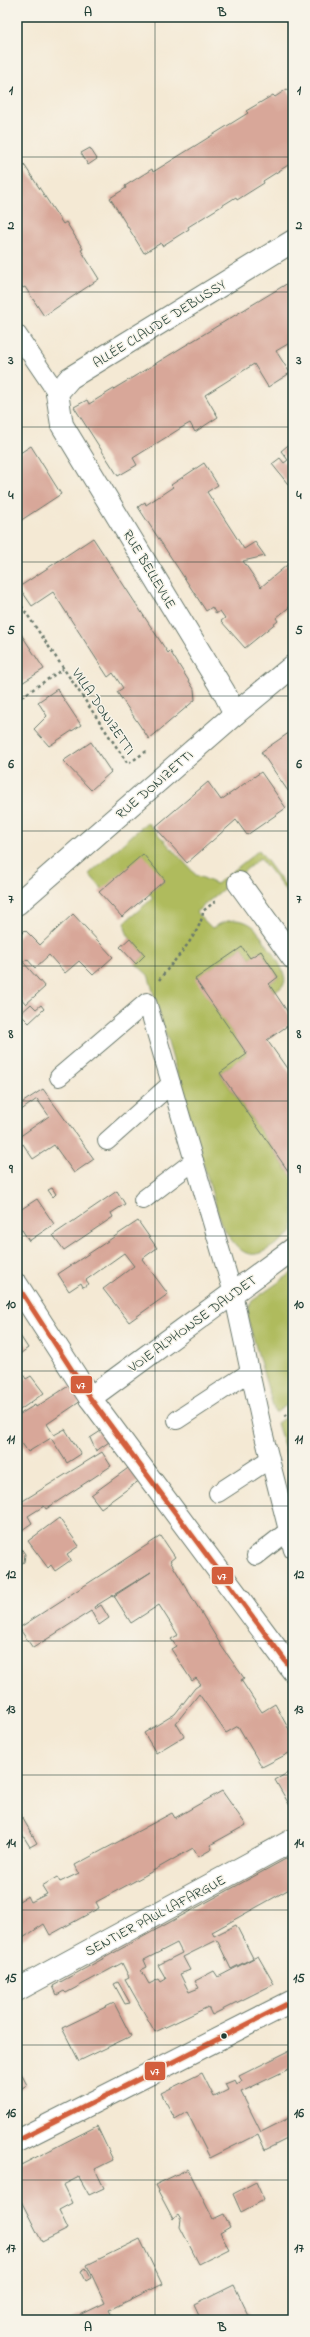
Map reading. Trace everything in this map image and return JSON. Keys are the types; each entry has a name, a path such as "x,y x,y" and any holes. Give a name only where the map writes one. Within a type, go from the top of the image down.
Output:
{"street":[{"name":"ALLÉE CLAUDE DEBUSSY","path":"57,393 70,378 293,240"},
{"name":"RUE BELLEVUE","path":"57,393 62,425 220,685 235,714"},
{"name":"RUE DONIZETTI","path":"17,904 235,714 293,666"},
{"path":"239,883 293,958"},
{"name":"VOIE ALPHONSE DAUDET","path":"90,1398 293,1249"},
{"path":"17,1285 90,1398 293,1671"},
{"name":"SENTIER PAUL LAFARGUE","path":"17,1990 293,1840"},
{"path":"17,2141 293,2001"}],"lane":[{"path":"17,334 57,393"},
{"path":"59,1077 147,1002 233,1293 270,1459 293,1550"},
{"path":"107,1141 171,1084"},
{"path":"143,1200 194,1161"},
{"path":"177,1420 250,1372"},
{"path":"218,1493 270,1459"},
{"path":"256,1556 288,1531"}],"path":[{"name":"VILLA DONIZETTI","path":"18,601 128,764 151,748"},
{"name":"VILLA DONIZETTI","path":"17,700 63,669"},
{"path":"147,1002 148,991 198,929 202,919 203,910 239,883"}],"green space":[{"path":"147,822 196,875 217,884 259,850 293,896 293,900 260,858 196,912 212,928 234,920 239,920 250,924 255,928 269,947 283,972 285,979 284,984 275,992 269,984 278,977 261,951 250,958 242,947 196,979 247,1054 220,1073 293,1178 293,1232 270,1248 261,1252 253,1254 246,1253 230,1238 221,1224 150,981 148,975 136,964 145,955 131,940 126,930 126,921 153,898 149,893 165,880 103,890 89,874"},
{"path":"293,1272 293,1401 275,1413 248,1320 248,1308 252,1301"},
{"path":"293,1412 293,1477 277,1423"}],"building":[{"path":"287,89 293,99 293,162 263,181 264,183 237,200 236,197 188,227 189,229 162,246 161,243 144,253 110,198 126,188 125,186 152,169 153,172 248,113 246,111 273,95 275,97"},
{"path":"90,148 97,159 88,165 81,153"},
{"path":"17,154 63,224 66,222 99,279 44,316 25,287 23,288 17,279"},
{"path":"293,280 293,341 276,351 290,373 268,387 254,364 205,395 218,417 195,432 190,423 181,428 133,458 137,465 118,476 74,407 87,400 89,404"},
{"path":"293,441 293,486 291,488 272,464 280,458 284,463 288,460 281,451"},
{"path":"31,446 61,494 17,523 17,455"},
{"path":"204,463 218,485 207,492 244,549 255,542 265,556 243,561 261,587 293,560 293,604 276,618 278,621 245,648 221,621 225,618 220,611 216,614 212,607 206,611 138,507 145,502 146,505 173,487 171,485"},
{"path":"93,538 168,653 170,651 194,689 195,700 149,739 117,692 123,688 113,673 108,677 53,592 32,606 19,587"},
{"path":"17,628 44,669 17,686"},
{"path":"57,689 81,725 49,746 34,729 47,716 38,702"},
{"path":"293,730 293,788 288,791 261,752"},
{"path":"91,742 111,772 91,790 63,761"},
{"path":"261,772 286,808 247,835 236,820 187,863 155,827 208,782 221,800"},
{"path":"143,854 165,880 122,917 99,892"},
{"path":"73,914 113,957 93,975 79,961 65,973 49,955 35,968 27,959 23,962 45,987 26,1004 19,996 17,997 17,938 25,930 40,945"},
{"path":"130,938 145,955 136,964 120,947"},
{"path":"242,947 250,958 261,951 278,977 269,984 293,1020 293,1022 267,1040 293,1077 293,1178 220,1073 247,1054 195,979"},
{"path":"31,1004 36,1009 41,1005 44,1009 29,1023 20,1014"},
{"path":"43,1089 94,1159 74,1173 54,1145 33,1159 23,1144 17,1149 17,1134 19,1137 49,1116 37,1099 17,1113 17,1106"},
{"path":"52,1188 56,1194 53,1197 48,1190"},
{"path":"117,1191 125,1204 111,1213 113,1217 64,1250 53,1235"},
{"path":"37,1199 54,1224 29,1241 17,1222 17,1212"},
{"path":"138,1221 157,1248 142,1259 168,1294 129,1322 103,1289 134,1266 124,1253 86,1280 89,1284 83,1287 81,1283 69,1291 58,1274"},
{"path":"17,1331 28,1348 17,1356"},
{"path":"17,1357 21,1364 17,1367"},
{"path":"21,1371 26,1379 31,1376 44,1393 17,1412 17,1374"},
{"path":"73,1383 84,1399 47,1424 54,1435 65,1429 81,1454 67,1463 51,1438 28,1452 17,1436 17,1416 35,1405 36,1407"},
{"path":"104,1429 112,1440 96,1451 90,1438"},
{"path":"102,1452 111,1466 46,1509 44,1506 28,1516 32,1523 22,1530 17,1524 17,1503 20,1501 21,1502"},
{"path":"131,1466 140,1480 101,1508 91,1495"},
{"path":"59,1518 79,1546 67,1554 71,1560 55,1571 51,1565 48,1568 28,1541"},
{"path":"161,1536 175,1557 170,1561 222,1647 244,1678 241,1680 262,1712 275,1704 293,1737 293,1751 262,1767 238,1726 226,1733 199,1694 176,1723 184,1736 156,1753 144,1733 175,1714 195,1688 201,1684 196,1678 192,1681 171,1649 176,1646 171,1639 178,1635 159,1605 131,1623 114,1596 151,1572 94,1607 95,1609 101,1605 109,1618 99,1625 91,1611 33,1648 19,1628"},
{"path":"20,1547 25,1554 24,1562 17,1566 17,1549"},
{"path":"293,1770 293,1811 275,1780"},
{"path":"222,1791 246,1825 210,1845 212,1849 198,1857 193,1848 96,1902 99,1908 50,1935 44,1924 17,1942 17,1902 28,1896 31,1902 47,1894 42,1886 57,1877 60,1882 79,1873 75,1865 172,1813 175,1818"},
{"path":"17,1812 19,1812 37,1843 30,1847 17,1826"},
{"path":"293,1855 293,1887 212,1932 214,1936 236,1925 253,1958 231,1969 217,1940 183,1957 190,1970 180,1974 189,1992 199,1988 195,1981 214,1971 218,1977 258,1956 274,1984 212,2015 208,2007 155,2032 125,1979 129,1977 122,1963 66,1993 64,1991 57,1995 53,1986","holes":["177,1943 182,1953 158,1965 166,1979 161,1982 159,1979 149,1984 141,1970 147,1967 144,1960"]},
{"path":"118,1982 130,2003 125,2004 114,1984"},
{"path":"114,2003 131,2036 79,2061 62,2028"},
{"path":"293,2049 293,2067 241,2092 261,2132 293,2116 293,2136 265,2150 258,2134 210,2158 187,2112 175,2119 161,2093 202,2073 214,2097 228,2090 225,2084 235,2080 237,2084 242,2081 239,2076"},
{"path":"17,2066 27,2085 17,2091"},
{"path":"97,2126 113,2160 95,2169 104,2188 89,2195 79,2177 63,2185 72,2203 59,2210 68,2229 42,2242 17,2193 17,2167"},
{"path":"188,2169 213,2219 224,2214 230,2227 220,2233 229,2249 199,2264 180,2227 181,2220 178,2215 173,2219 155,2185"},
{"path":"256,2182 264,2200 241,2212 233,2194"},
{"path":"140,2239 162,2284 109,2310 114,2320 70,2320 105,2303 87,2265"},
{"path":"86,2268 91,2278 86,2281 81,2271"},
{"path":"234,2285 251,2320 201,2320 194,2305"}],"transit line":[{"name":"v7","path":"17,1285 90,1398 293,1671"},
{"name":"v7","path":"17,2141 293,2001"}]}
